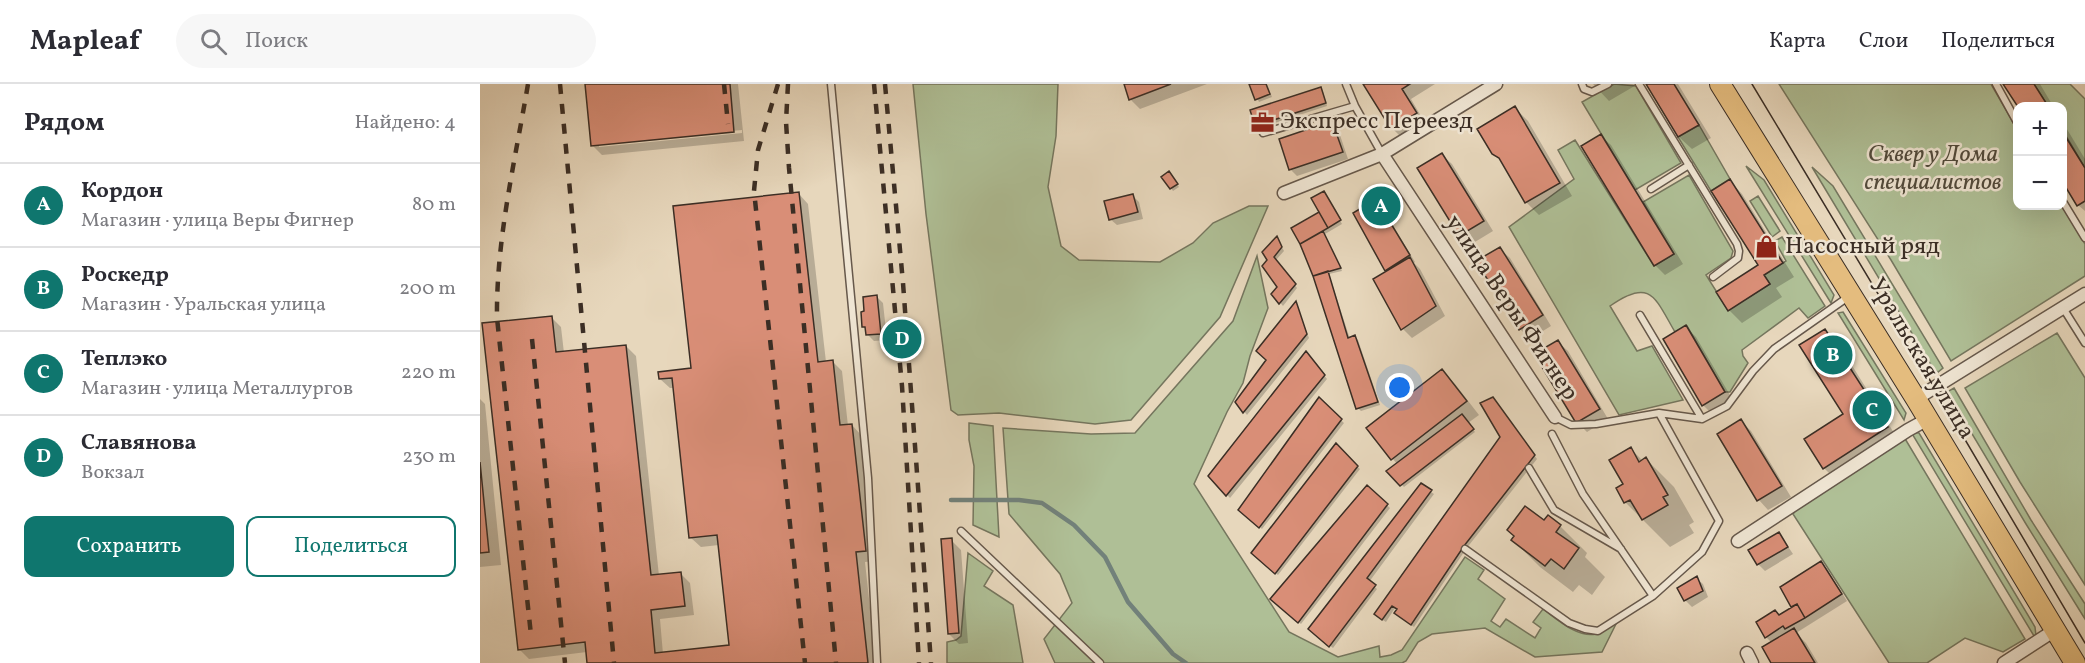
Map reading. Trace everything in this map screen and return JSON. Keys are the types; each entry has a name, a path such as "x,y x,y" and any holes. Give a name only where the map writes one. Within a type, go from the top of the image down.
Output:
{"main road":[{"name":"Уральская улица","path":"1720,84 1916,399 2075,663"}],"street":[{"path":"1284,193 1382,154 1496,84"},
{"name":"улица Веры Фигнер","path":"1382,154 1556,417"},
{"path":"1916,399 2085,294"},
{"path":"1738,541 1928,419"},
{"path":"2004,663 2055,630"}],"lane":[{"path":"831,84 868,478 877,663"},
{"path":"1347,84 1355,106 1382,154"},
{"path":"1581,84 1584,89 1592,92 1608,84"},
{"path":"1640,84 1739,251 1738,258 1713,277"},
{"path":"1996,84 2013,115"},
{"path":"1263,134 1355,106"},
{"path":"1651,189 1689,165"},
{"path":"2067,208 2085,238"},
{"path":"1640,315 1702,419 1727,406 1753,371 1774,348 1851,295"},
{"path":"2063,308 2085,343"},
{"path":"1465,549 1563,619 1585,629 1598,631 1653,596 1702,552 1719,520 1659,413"},
{"name":"улица Веры Фигнер","path":"1556,417 1571,425 1596,424 1659,413 1702,419"},
{"path":"1552,434 1583,494 1653,596"},
{"path":"1529,468 1554,510 1624,551"},
{"path":"961,531 1100,663"}],"green space":[{"path":"913,84 1058,84 1056,136 1048,187 1061,246 1079,260 1160,262 1193,243 1213,223 1249,206 1268,206 1220,317 1131,420 1095,424 999,413 958,415 951,410 926,214"},
{"path":"1614,84 1636,86 1681,163 1635,190 1582,102"},
{"name":"Сквер у Дома специалистов","path":"1779,84 1991,84 2013,122 2013,210 2065,210 2085,244 2085,276 1951,361 1891,260"},
{"path":"2034,84 2070,84 2085,99 2085,168 2067,138 2067,102 2045,102"},
{"path":"1699,125 1730,179 1711,191 1678,137"},
{"path":"1575,140 1654,266 1674,254 1643,202 1689,175 1733,251 1731,258 1706,275 1728,310 1770,284 1764,275 1786,261 1775,241 1782,237 1825,306 1808,318 1799,308 1742,350 1748,363 1730,392 1725,392 1687,326 1675,332 1650,295 1635,293 1624,297 1610,306 1637,351 1652,346 1683,400 1619,415 1509,227 1574,179 1558,150"},
{"path":"1746,166 1764,180 1834,295 1831,303"},
{"path":"1812,167 1833,186 1943,368 1938,372 1934,370"},
{"path":"1758,196 1780,231 1772,237 1750,201"},
{"path":"1257,256 1268,308 1250,356 1243,383 1194,484 1289,632 1338,657 1379,646 1380,657 1391,655 1402,650 1465,557 1484,570 1478,579 1505,599 1491,621 1500,627 1506,619 1535,638 1541,628 1533,622 1543,609 1568,627 1582,633 1598,633 1617,622 1602,652 1535,657 1485,628 1432,634 1418,642 1406,661 1402,663 1055,663 1044,639 1072,603 1060,574 1009,514 1003,428 1091,434 1135,433 1233,321"},
{"path":"1843,312 1906,413 1904,420 1838,313"},
{"path":"2057,333 2085,378 2085,585 2020,482 1965,388"},
{"path":"1954,388 2031,520 2085,604 2085,619 1947,392"},
{"path":"969,423 993,426 999,537 973,525 974,466 969,440"},
{"path":"1911,432 1919,433 2035,627 2036,636 2034,636"},
{"path":"1904,437 2025,639 2003,652 1965,638 1927,663 1889,663 1793,514 1801,503"},
{"path":"968,553 993,571 984,586 1013,605 1023,663 947,663 947,642 961,636"}],"building":[{"path":"585,84 730,84 734,132 591,146"},
{"path":"1124,84 1171,84 1129,100"},
{"path":"1249,84 1266,84 1270,94 1255,100"},
{"path":"1363,84 1410,84 1402,89 1417,113 1391,129"},
{"path":"1646,84 1674,84 1699,125 1678,137"},
{"path":"2003,84 2034,84 2045,102 2015,102"},
{"path":"1321,87 1326,103 1255,126 1250,110"},
{"path":"1515,106 1560,183 1525,203 1499,158 1492,154 1477,129"},
{"path":"1332,121 1343,152 1289,170 1279,139"},
{"path":"1601,134 1674,254 1654,266 1581,146"},
{"path":"2067,139 2085,168 2085,201 2077,206 2067,189"},
{"path":"1442,153 1484,221 1459,236 1417,168"},
{"path":"1169,171 1178,184 1170,189 1161,177"},
{"path":"1730,179 1783,263 1764,275 1770,284 1728,311 1716,292 1758,265 1711,191"},
{"path":"1324,191 1341,220 1328,228 1311,198"},
{"path":"799,192 818,362 833,360 840,425 852,424 866,551 856,552 868,663 587,663 585,642 518,650 482,323 552,316 556,352 626,345 651,575 681,572 685,606 651,610 655,653 729,645 717,535 689,538 672,378 659,379 658,372 691,368 673,206"},
{"path":"1133,194 1138,212 1109,220 1104,201"},
{"path":"1376,199 1410,255 1385,271 1353,213"},
{"path":"1319,212 1328,228 1300,244 1291,228"},
{"path":"1323,231 1341,268 1313,276 1300,244"},
{"path":"1277,236 1282,247 1274,257 1296,284 1279,304 1271,294 1277,287 1262,266 1267,260 1262,252"},
{"path":"1500,247 1543,315 1519,330 1476,261"},
{"path":"1410,257 1436,306 1401,330 1373,279"},
{"path":"1328,271 1348,338 1355,335 1378,402 1356,409 1313,276"},
{"path":"877,295 881,334 866,335 865,327 862,327 863,297"},
{"path":"1296,301 1307,334 1243,413 1235,402 1266,360 1256,351"},
{"path":"1686,325 1725,392 1702,406 1663,339"},
{"path":"1825,329 1888,427 1823,469 1804,439 1843,414 1799,345"},
{"path":"1558,340 1600,409 1576,423 1534,354"},
{"path":"1306,351 1325,375 1226,496 1208,476"},
{"path":"1442,369 1467,401 1391,460 1366,428"},
{"path":"1319,397 1342,419 1259,528 1238,510"},
{"path":"1493,397 1535,455 1464,546 1411,625 1394,613 1397,609 1392,606 1382,620 1374,614 1500,437 1480,403"},
{"path":"1462,414 1474,429 1400,486 1386,471"},
{"path":"1741,419 1782,486 1757,501 1717,434"},
{"path":"1336,443 1358,466 1275,574 1251,553"},
{"path":"1631,447 1639,462 1646,457 1668,495 1663,497 1668,505 1642,520 1630,500 1624,503 1616,488 1623,484 1609,460"},
{"path":"480,462 489,552 480,553"},
{"path":"1421,483 1432,490 1367,578 1376,585 1329,647 1308,629"},
{"path":"1367,485 1388,504 1298,623 1270,599"},
{"path":"1525,506 1544,520 1548,515 1561,525 1556,532 1579,548 1564,569 1551,559 1545,566 1511,540 1514,536 1507,530"},
{"path":"1779,532 1788,547 1757,565 1748,550"},
{"path":"952,538 959,633 948,634 941,539"},
{"path":"1821,561 1842,594 1805,618 1797,604 1791,607 1780,587"},
{"path":"1697,576 1703,591 1684,601 1677,588"},
{"path":"1797,604 1805,618 1785,629 1783,626 1765,638 1756,622 1775,610 1779,615"},
{"path":"1794,628 1815,663 1771,663 1762,647"}],"waterway":[{"path":"951,500 1019,500 1042,503 1074,525 1105,557 1128,602 1173,654 1186,663"}],"tram line":[{"path":"1752,84 2085,643"}],"railway":[{"path":"528,84 503,230 497,318 531,635"},
{"path":"560,84 614,663"},
{"path":"724,84 728,124"},
{"path":"778,84 758,150 754,191 805,663"},
{"path":"788,84 786,122 789,168 836,663"},
{"path":"874,84 902,386 919,663"},
{"path":"885,84 903,283 931,663"},
{"path":"532,339 565,663"}],"place":[{"name":"Экспресс Переезд","path":"1262,122"},
{"name":"Кордон","path":"1381,206"},
{"name":"Насосный ряд","path":"1767,247"},
{"name":"Славянова","path":"902,339"},
{"name":"Роскедр","path":"1833,355"},
{"name":"Теплэко","path":"1872,410"}]}
